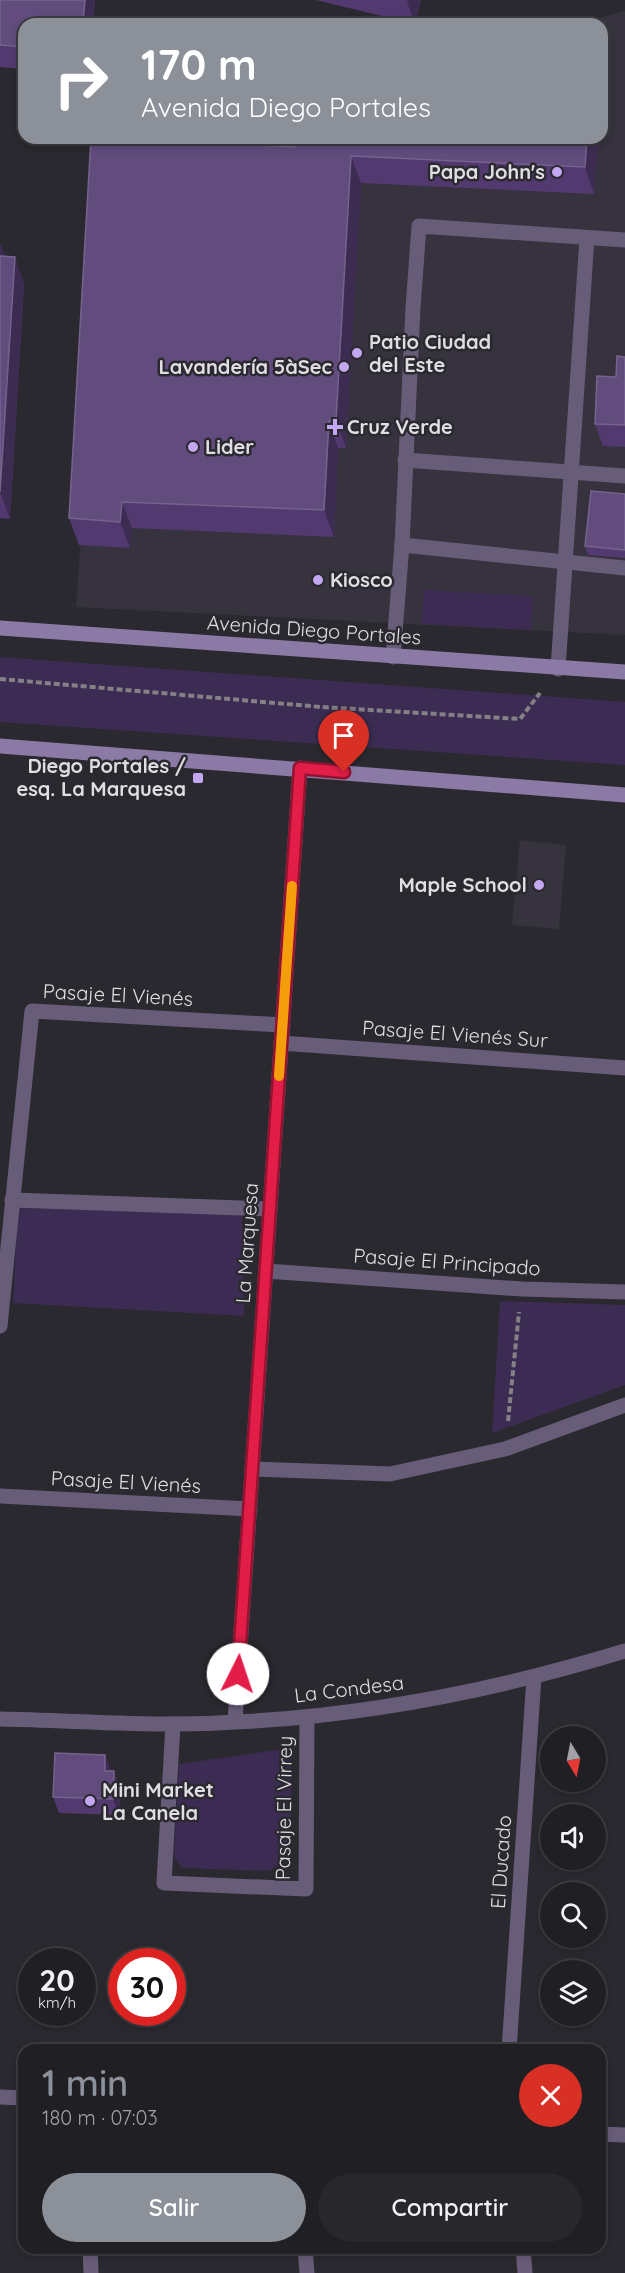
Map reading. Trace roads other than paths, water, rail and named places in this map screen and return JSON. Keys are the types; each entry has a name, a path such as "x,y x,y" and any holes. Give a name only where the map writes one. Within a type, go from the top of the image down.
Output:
{"street":[{"path":"393,657 402,546 412,308 419,226 625,240"},
{"path":"556,668 587,238"},
{"path":"405,460 625,476"},
{"path":"402,546 625,568"},
{"name":"Avenida Diego Portales","path":"0,628 625,672"},
{"path":"0,747 624,794"},
{"name":"La Marquesa","path":"235,1721 300,768"},
{"name":"Pasaje El Vienés","path":"0,1326 32,1011 283,1025"},
{"name":"Pasaje El Vienés Sur","path":"281,1043 625,1068"},
{"path":"12,1200 270,1209"},
{"name":"Pasaje El Principado","path":"266,1271 522,1289 625,1292"},
{"path":"252,1469 390,1474 505,1449 625,1405"},
{"name":"Pasaje El Vienés","path":"0,1496 250,1509"},
{"name":"La Condesa","path":"0,1719 173,1724 307,1717 459,1695 534,1677 625,1651"},
{"name":"El Ducado","path":"509,2044 534,1677"},
{"name":"Pasaje El Virrey","path":"173,1724 164,1883 306,1889 307,1717"},
{"path":"0,2097 18,2098"},
{"path":"606,2134 625,2135"},
{"path":"90,2254 92,2273"},
{"path":"305,2254 307,2273"},
{"path":"523,2254 525,2273"}],"place":[{"name":"Papa John's","path":"557,172"},
{"name":"Patio Ciudad del Este","path":"357,353"},
{"name":"Lavandería 5àSec","path":"344,367"},
{"name":"Cruz Verde","path":"335,427"},
{"name":"Lider","path":"193,447"},
{"name":"Kiosco","path":"318,580"},
{"name":"Diego Portales / esq. La Marquesa","path":"198,778"},
{"name":"Maple School","path":"539,885"},
{"name":"Mini Market La Canela","path":"90,1801"}]}
